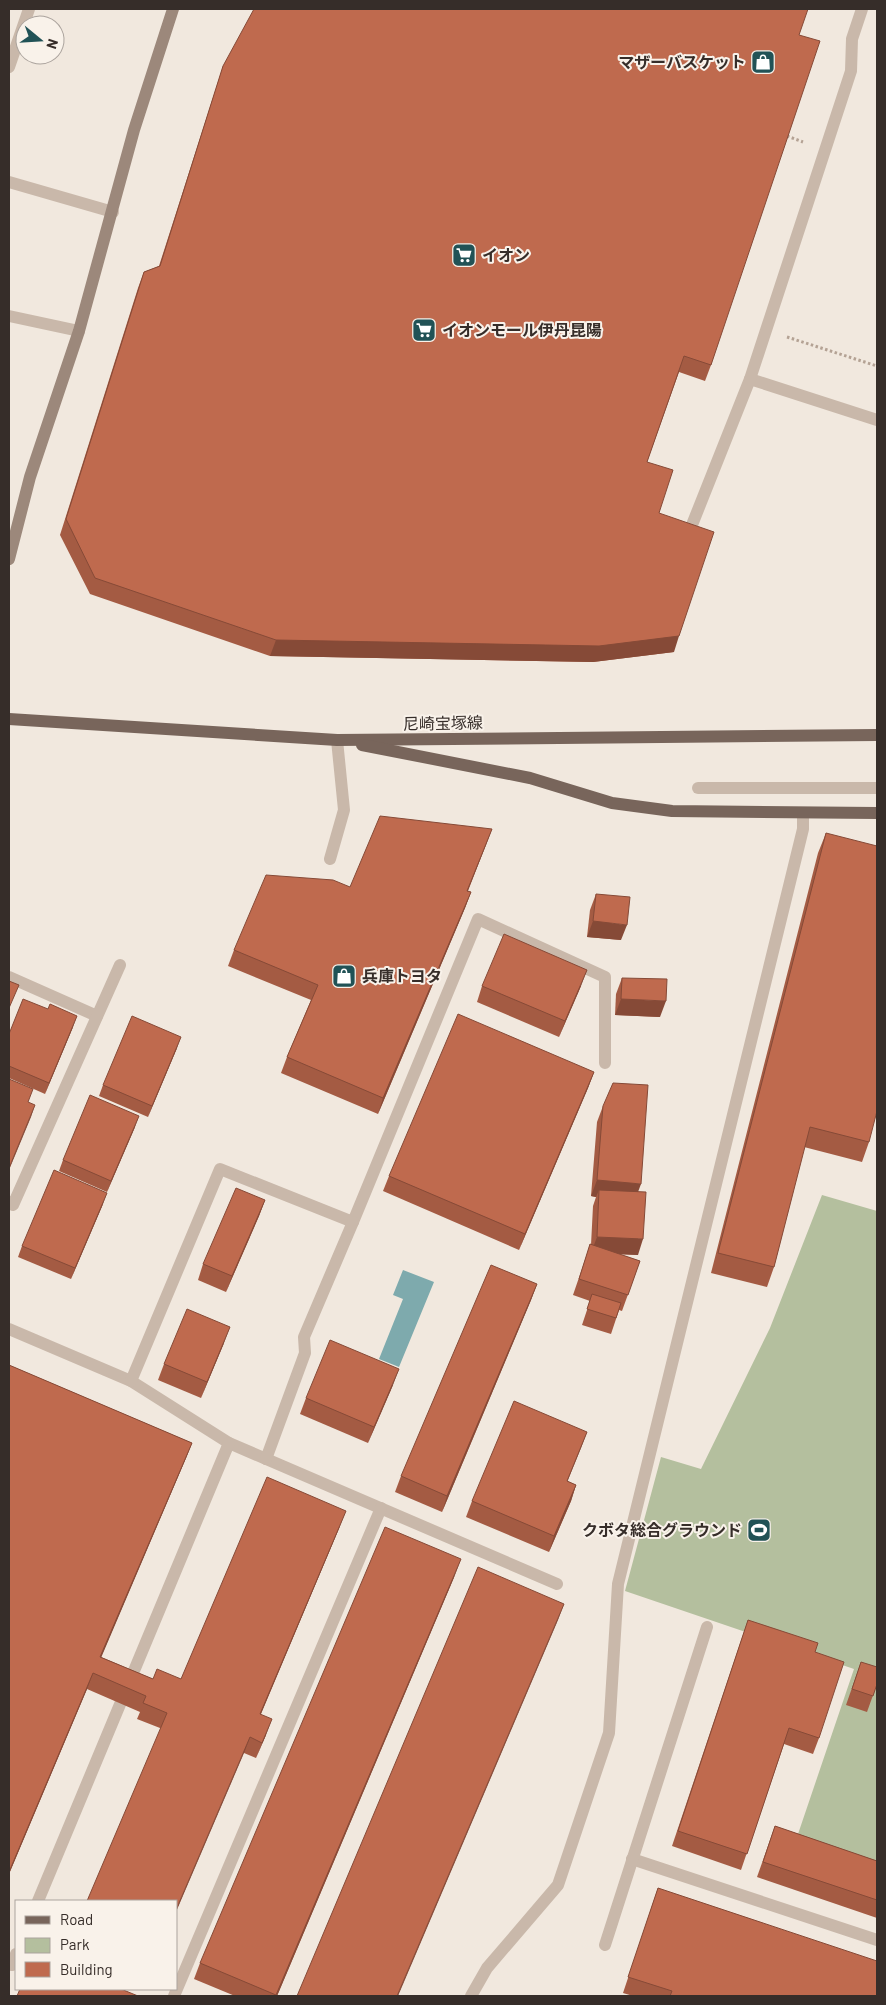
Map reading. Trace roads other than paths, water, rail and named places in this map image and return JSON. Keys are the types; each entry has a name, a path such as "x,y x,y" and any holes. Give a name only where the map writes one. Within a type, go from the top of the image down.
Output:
{"main road":[{"name":"尼崎宝塚線","path":"9,719 337,740 877,736"},
{"path":"337,740 530,778 612,803 672,812 877,813"}],"street":[{"path":"9,67 29,9"},
{"path":"9,559 30,477 79,331 134,130 173,9"},
{"path":"686,540 750,379 851,71 852,40 862,9"},
{"path":"9,182 113,212"},
{"path":"9,316 79,331"},
{"path":"750,379 877,420"},
{"path":"330,859 344,810 337,740"},
{"path":"698,788 877,788"},
{"path":"471,1996 487,1968 558,1884 609,1733 618,1584 800,839 803,813"},
{"path":"266,1459 305,1353 304,1337 478,918 605,976 605,1063"},
{"path":"9,1202 13,1204 120,965"},
{"path":"9,977 97,1016"},
{"path":"131,1381 220,1169 352,1222"},
{"path":"9,1329 131,1381 229,1443 557,1584"},
{"path":"38,1900 229,1443"},
{"path":"178,1987 381,1508"},
{"path":"605,1946 707,1627"},
{"path":"632,1859 877,1940"}],"water":[{"path":"403,1270 434,1282 399,1367 379,1359 403,1299 393,1295"}],"place":[{"name":"マザーバスケット","path":"763,62"},
{"name":"イオン","path":"464,255"},
{"name":"イオンモール伊丹昆陽","path":"424,330"},
{"name":"兵庫トヨタ","path":"344,976"},
{"name":"クボタ総合グラウンド","path":"759,1530"}]}
